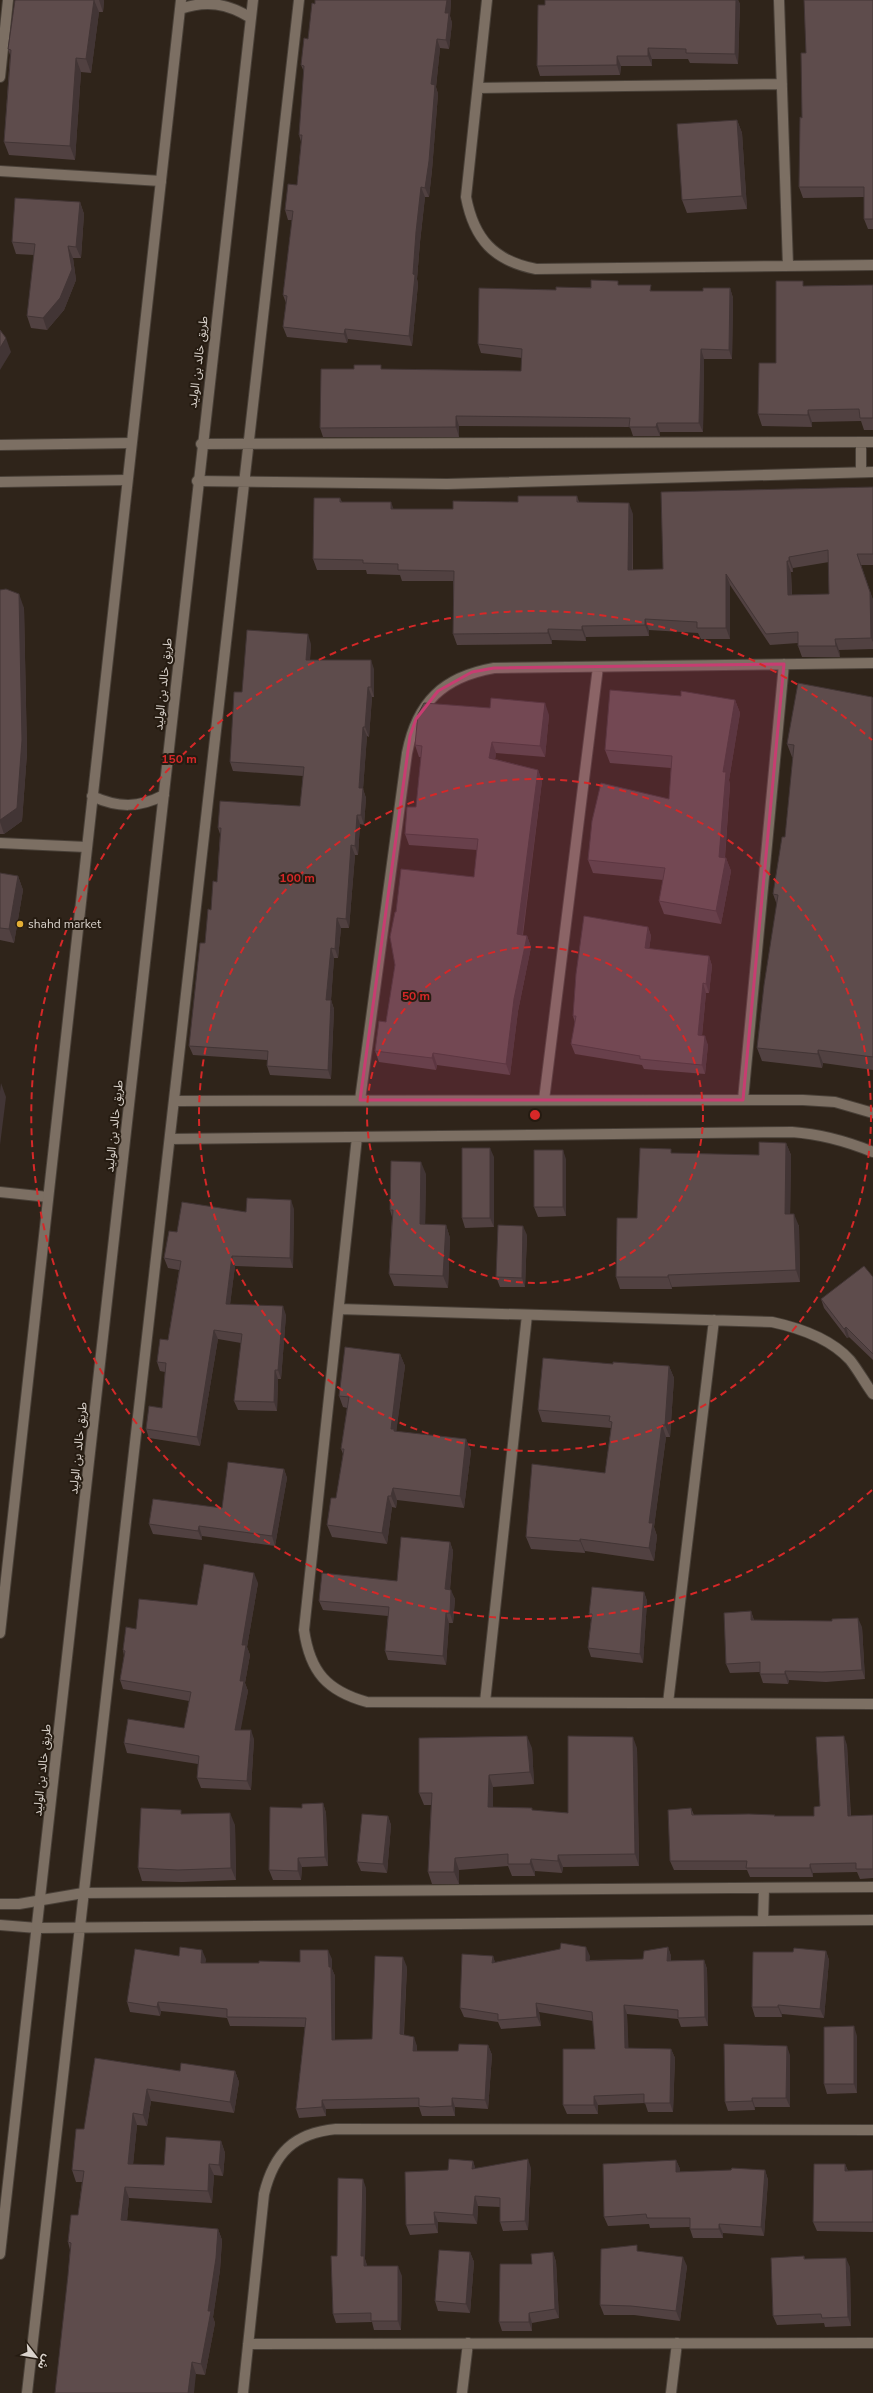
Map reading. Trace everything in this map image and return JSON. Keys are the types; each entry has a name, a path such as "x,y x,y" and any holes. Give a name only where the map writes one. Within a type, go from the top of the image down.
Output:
{"street":[{"path":"0,77 8,0"},
{"name":"طريق خالد بن الوليد","path":"0,2254 38,1928 164,795 201,444 252,0"},
{"path":"27,2393 299,0"},
{"path":"487,0 466,197 470,216 478,234 489,247 503,259 519,266 536,269 873,265"},
{"path":"779,0 788,266"},
{"path":"0,1633 180,4 224,4 251,18"},
{"path":"478,88 782,84"},
{"path":"0,170 161,181"},
{"path":"861,442 861,472"},
{"path":"201,444 873,442"},
{"path":"0,445 131,443"},
{"path":"197,481 244,480 447,484 873,472"},
{"path":"0,482 127,480"},
{"path":"360,1100 407,753 416,719 438,691 452,681 472,672 494,668 873,663"},
{"path":"744,1100 784,664"},
{"path":"544,1100 598,667"},
{"path":"92,796 113,804 136,806 151,802 164,795"},
{"path":"0,843 86,847"},
{"path":"175,1101 744,1100 835,1102 873,1113"},
{"path":"170,1139 792,1132 812,1134 844,1141 873,1152"},
{"path":"357,1137 304,1630 307,1651 316,1670 330,1686 347,1697 367,1702 873,1704"},
{"path":"0,1192 48,1197"},
{"path":"339,1309 772,1322 794,1326 814,1335 849,1360 873,1394"},
{"path":"485,1702 527,1315"},
{"path":"668,1703 714,1320"},
{"path":"0,1904 41,1901 83,1893 873,1887"},
{"path":"763,1921 764,1888"},
{"path":"0,1925 38,1928 873,1920"},
{"path":"243,2393 264,2194 268,2177 276,2161 288,2147 302,2137 318,2131 336,2128 873,2130"},
{"path":"462,2393 468,2343"},
{"path":"671,2393 677,2343"},
{"path":"248,2344 873,2343"}],"highlighted area":[{"path":"784,664 743,1100 360,1100 410,736 416,719 438,691 472,672 494,668"}],"building":[{"path":"15,0 94,0 86,59 76,58 70,146 4,142 11,50 8,49"},
{"path":"315,0 447,0 445,13 449,13 446,40 437,39 431,84 435,85 429,161 425,188 421,187 416,232 413,274 415,275 409,336 345,329 344,334 283,327 287,296 283,295 293,211 285,210 288,184 297,185 302,135 299,135 304,66 301,65 304,38 308,39 312,3 315,4"},
{"path":"545,0 736,0 735,54 686,53 686,49 648,48 648,56 617,56 617,65 537,66 538,5 545,5"},
{"path":"804,0 873,0 873,219 864,219 864,187 799,187 800,117 802,118 801,53 806,53"},
{"path":"737,120 742,196 682,200 677,124"},
{"path":"15,198 80,202 76,247 68,246 72,269 60,298 43,318 27,316 35,244 12,242"},
{"path":"591,280 618,281 618,285 651,285 650,291 703,291 703,288 730,288 729,350 701,349 699,423 657,423 656,427 629,427 630,418 456,416 456,427 320,428 321,369 354,369 354,365 381,365 381,369 521,371 522,349 478,344 479,288 556,290 556,287 591,288"},
{"path":"776,281 803,281 803,286 873,285 873,418 860,418 859,409 808,410 808,415 758,414 759,363 776,363"},
{"path":"0,330 6,338 0,348"},
{"path":"873,487 873,554 857,554 870,592 871,638 835,639 836,646 798,646 798,632 766,634 726,574 726,628 697,628 697,622 645,619 645,625 582,626 582,630 548,629 548,633 453,634 454,571 398,570 398,564 363,563 363,560 313,559 314,498 340,498 340,502 391,502 391,509 453,509 453,501 518,502 518,496 577,496 577,502 629,503 628,570 663,569 661,492","holes":["828,550 829,594 788,595 787,561 789,561 789,557"]},
{"path":"6,589 19,594 22,740 17,808 0,820 0,590"},
{"path":"247,630 308,634 306,660 371,660 371,687 368,687 365,727 363,727 359,788 363,788 361,815 357,815 355,846 351,845 346,919 337,918 335,949 331,948 326,1000 331,1000 328,1070 267,1066 268,1051 189,1046 200,943 205,943 208,909 211,910 213,881 217,882 221,828 218,828 220,801 300,806 304,767 230,762 234,692 242,692"},
{"path":"798,683 872,697 873,1057 818,1050 818,1054 757,1048 764,985 778,895 773,894 782,837 785,837 794,745 787,744"},
{"path":"610,690 681,696 681,691 735,700 723,772 726,772 719,857 726,858 716,911 659,901 665,868 588,860 592,821 601,783 669,799 672,756 605,750"},
{"path":"491,698 545,703 540,746 492,742 489,758 538,770 517,934 527,936 514,999 506,1064 433,1053 432,1058 375,1051 379,1021 386,1022 395,965 390,937 396,912 401,869 474,877 478,839 405,834 407,807 416,807 422,746 415,745 418,714 424,703 490,708"},
{"path":"0,873 18,876 9,929 0,928"},
{"path":"584,916 648,927 645,948 709,956 706,984 703,983 698,1035 705,1036 702,1065 640,1059 640,1056 571,1044 576,1016 573,1016 576,974"},
{"path":"759,1142 786,1143 785,1214 794,1214 796,1270 668,1275 668,1277 616,1277 617,1218 637,1218 640,1148 671,1149 671,1153 759,1155"},
{"path":"462,1148 490,1148 490,1218 462,1218"},
{"path":"534,1150 563,1150 563,1207 534,1207"},
{"path":"391,1161 421,1162 420,1224 446,1225 443,1276 389,1274 393,1210 390,1210"},
{"path":"247,1198 291,1200 290,1258 232,1256 226,1304 283,1306 278,1370 275,1370 274,1402 234,1401 242,1334 214,1330 197,1437 146,1429 149,1406 162,1408 166,1363 157,1362 160,1339 168,1340 181,1261 164,1258 169,1231 177,1232 182,1202 246,1212"},
{"path":"498,1225 523,1226 522,1278 496,1277"},
{"path":"864,1266 873,1277 873,1354 846,1327 844,1329 821,1299"},
{"path":"345,1347 400,1354 391,1429 394,1429 394,1431 466,1439 460,1496 393,1488 391,1496 388,1496 382,1533 327,1525 331,1498 336,1498 344,1449 341,1449 349,1397 339,1396"},
{"path":"543,1358 613,1364 613,1362 669,1366 665,1425 662,1425 649,1523 653,1523 649,1548 580,1539 580,1541 526,1537 532,1464 605,1473 612,1422 609,1421 610,1416 538,1410"},
{"path":"228,1462 284,1469 272,1536 199,1526 198,1531 149,1524 153,1499 222,1508"},
{"path":"401,1537 450,1542 445,1589 451,1590 450,1613 446,1613 443,1656 385,1651 389,1607 319,1601 322,1573 397,1581"},
{"path":"204,1564 254,1573 242,1645 246,1645 240,1681 244,1681 235,1730 251,1730 247,1781 197,1778 199,1756 124,1743 128,1719 184,1728 191,1692 120,1680 125,1651 123,1650 126,1627 136,1629 139,1599 197,1605"},
{"path":"592,1587 644,1592 640,1654 588,1648 592,1614 589,1614"},
{"path":"751,1611 751,1620 832,1621 832,1619 858,1618 862,1670 822,1672 785,1671 785,1674 760,1674 760,1662 726,1664 724,1613"},
{"path":"527,1736 530,1772 489,1775 488,1807 532,1808 532,1810 568,1813 568,1736 633,1737 635,1854 558,1855 558,1861 531,1859 530,1864 508,1864 508,1854 455,1858 454,1872 428,1872 432,1793 419,1793 419,1738"},
{"path":"844,1736 848,1816 873,1815 873,1869 856,1869 856,1863 810,1864 810,1868 746,1868 747,1861 670,1861 668,1810 691,1808 692,1815 749,1814 775,1815 774,1816 814,1816 814,1807 820,1806 816,1737"},
{"path":"323,1803 325,1857 298,1858 298,1871 269,1870 270,1807 302,1808 302,1804"},
{"path":"141,1808 181,1810 181,1814 230,1813 231,1868 178,1870 138,1868"},
{"path":"362,1814 388,1816 383,1864 357,1862"},
{"path":"561,1943 586,1947 586,1961 643,1959 644,1951 668,1947 667,1961 704,1960 705,2017 678,2018 678,2010 624,2005 625,2048 671,2049 670,2103 644,2103 644,2094 594,2096 594,2105 563,2105 563,2049 595,2049 592,2012 536,2003 537,2017 498,2020 498,2014 460,2008 462,1954 493,1956 492,1963 560,1949"},
{"path":"180,1947 202,1950 201,1963 259,1963 259,1961 300,1962 300,1950 328,1950 329,1967 331,1967 332,2040 372,2039 375,1956 403,1957 400,2034 414,2037 413,2051 458,2051 459,2044 488,2045 485,2100 452,2098 452,2106 431,2107 419,2106 419,2098 322,2100 322,2107 296,2109 306,2018 227,2017 227,2009 158,2002 157,2007 127,2002 135,1949 179,1956"},
{"path":"794,1948 826,1951 820,2009 778,2005 778,2007 752,2007 753,1952 793,1952"},
{"path":"854,2026 854,2084 824,2084 824,2027"},
{"path":"724,2044 787,2046 786,2098 752,2098 752,2101 725,2102"},
{"path":"95,2058 180,2071 181,2063 235,2071 230,2102 147,2089 143,2115 133,2113 128,2164 164,2165 166,2137 221,2141 219,2165 209,2164 208,2191 125,2187 121,2220 218,2229 216,2258 208,2311 211,2311 201,2364 192,2362 188,2393 55,2393 71,2243 68,2242 71,2215 78,2215 84,2171 72,2170 76,2129 84,2129"},
{"path":"449,2159 473,2161 472,2169 528,2159 525,2221 500,2222 500,2198 475,2196 473,2215 434,2212 435,2224 406,2225 405,2172 448,2170"},
{"path":"676,2160 676,2172 731,2170 732,2168 765,2170 761,2227 719,2224 719,2229 690,2229 690,2218 647,2218 646,2214 604,2217 603,2164"},
{"path":"814,2164 845,2164 845,2171 873,2170 873,2222 813,2222"},
{"path":"338,2178 363,2179 361,2256 364,2256 364,2266 398,2266 398,2321 371,2321 371,2313 333,2314 331,2256 337,2256"},
{"path":"637,2245 637,2251 683,2257 676,2311 631,2306 600,2305 601,2249"},
{"path":"439,2250 470,2252 466,2304 435,2301"},
{"path":"553,2252 555,2309 529,2313 529,2322 499,2322 500,2264 532,2264 531,2254"},
{"path":"804,2256 804,2259 846,2258 848,2317 822,2318 821,2314 773,2316 771,2258"}],"place":[{"name":"shahd market","path":"20,924"}]}
